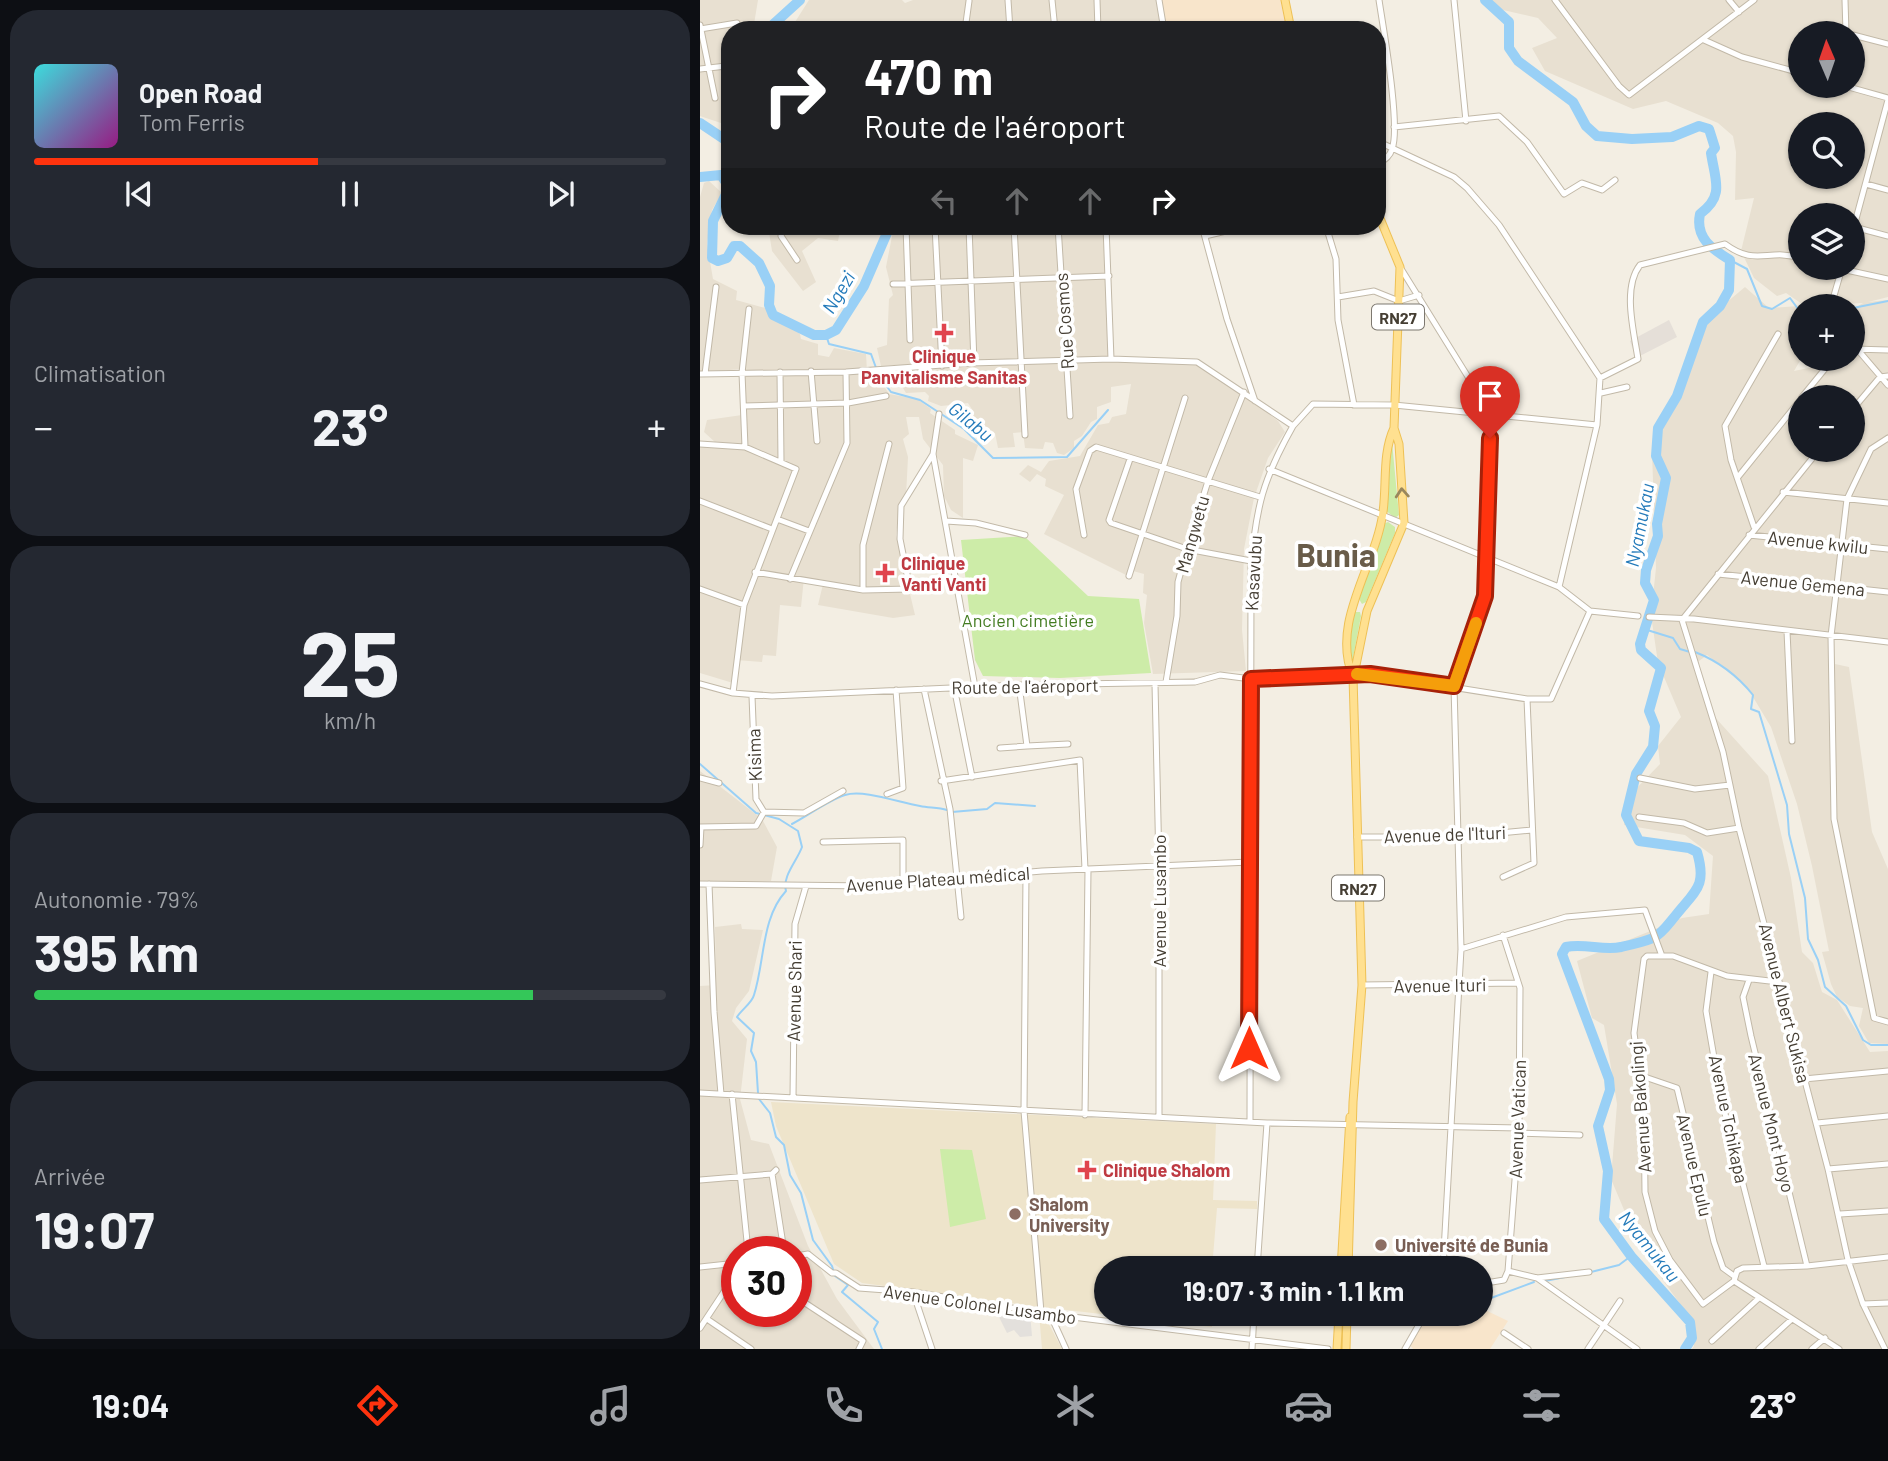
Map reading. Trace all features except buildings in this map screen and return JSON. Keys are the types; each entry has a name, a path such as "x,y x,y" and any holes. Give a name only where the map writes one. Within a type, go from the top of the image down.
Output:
{"main road":[{"path":"1285,0 1289,21"},
{"name":"RN27","path":"1351,674 1356,665 1367,611 1404,523 1399,444 1394,428 1400,267 1386,233"},
{"name":"RN27","path":"1342,1256 1362,985 1351,674 1347,635 1353,606 1383,514 1387,442 1394,428"},
{"path":"1353,606 1367,611"},
{"name":"RN27","path":"1348,1256 1351,1126"},
{"path":"1338,1349 1339,1326"},
{"path":"1346,1349 1347,1326"}],"street":[{"path":"1008,0 1009,21"},
{"path":"1052,0 1054,21"},
{"path":"1097,0 1098,21"},
{"path":"1159,0 1162,21"},
{"path":"1378,0 1381,21"},
{"path":"1454,0 1466,121"},
{"path":"1555,0 1619,86 1629,95 1754,0"},
{"path":"1729,0 1739,12"},
{"path":"1845,0 1846,21"},
{"path":"966,21 969,1"},
{"path":"715,98 700,28 721,25"},
{"path":"1866,38 1888,44"},
{"path":"1704,40 1742,57 1788,69"},
{"path":"1386,64 1394,127 1393,148 1386,158"},
{"path":"700,69 721,68"},
{"path":"1861,203 1888,99 1866,92"},
{"path":"1394,127 1499,116 1527,142 1564,194 1582,183 1602,190 1615,180"},
{"path":"1878,142 1888,144"},
{"path":"1386,145 1454,177 1474,197 1499,225 1600,378 1597,425 1559,587"},
{"path":"1866,184 1888,190"},
{"path":"1865,231 1888,236"},
{"path":"780,235 797,260"},
{"path":"906,235 910,340"},
{"path":"935,235 942,366"},
{"path":"969,235 974,363"},
{"path":"1014,235 1025,435"},
{"name":"Rue Cosmos","path":"1058,235 1070,416"},
{"path":"1107,235 1111,359"},
{"path":"1209,235 1205,236 1227,319 1255,401"},
{"path":"1329,235 1336,259 1338,320 1354,405"},
{"path":"1600,378 1638,359 1631,295 1635,272 1640,265 1703,252 1713,246 1725,244 1748,258 1788,255"},
{"path":"1400,267 1491,414 1485,596 1454,686 1461,949 1444,1256"},
{"path":"1865,274 1888,279"},
{"path":"893,284 1109,276"},
{"path":"716,287 703,374 846,372 974,363 1111,359 1197,362 1293,426"},
{"path":"1338,297 1374,291 1399,301 1419,295"},
{"path":"745,447 742,373 749,309"},
{"path":"1754,527 1731,460 1725,426 1777,334"},
{"path":"1865,349 1888,350"},
{"path":"1865,360 1888,385"},
{"path":"811,371 817,441"},
{"path":"1812,385 1823,371"},
{"path":"780,372 781,461"},
{"path":"790,579 847,443 846,372"},
{"path":"1865,395 1880,377 1888,376"},
{"path":"1601,393 1627,387"},
{"name":"Mangwetu","path":"1166,682 1177,616 1178,582 1208,481 1244,392"},
{"path":"744,406 848,403 886,396"},
{"path":"1129,576 1185,398"},
{"name":"Kasavubu","path":"1250,1120 1251,561 1260,497 1269,469 1293,426 1313,404 1394,405 1597,425"},
{"path":"939,414 933,454 975,687"},
{"path":"1738,477 1788,415"},
{"path":"1888,438 1871,450 1847,499 1831,636 1837,843 1874,1017 1888,1022"},
{"path":"700,444 745,447 796,469 744,605 733,693"},
{"path":"863,590 863,545 889,444"},
{"path":"1084,535 1076,489 1090,451 1101,448 1260,497"},
{"path":"755,572 863,590 910,589 900,539 901,506 933,454"},
{"path":"1130,459 1109,520 1187,549 1251,561"},
{"path":"1682,620 1809,462"},
{"path":"1269,469 1559,587 1590,611 1638,616"},
{"path":"1783,492 1888,503"},
{"path":"700,501 772,529"},
{"path":"777,519 809,531"},
{"path":"946,522 976,523 1025,534"},
{"name":"Avenue kwilu","path":"1749,535 1888,549"},
{"name":"Avenue Gemena","path":"1718,574 1888,592"},
{"path":"700,589 744,605"},
{"path":"1503,877 1534,863 1527,699 1551,699 1590,611"},
{"path":"1652,617 1888,642"},
{"name":"Avenue Albert Sukisa","path":"1682,620 1689,652 1723,751 1739,828 1840,1214 1848,1259 1863,1304 1885,1349"},
{"path":"1787,631 1792,741"},
{"name":"Route de l'aéroport","path":"700,684 752,696 1019,685 1155,684 1195,682 1220,675 1251,679 1370,674 1527,699"},
{"name":"Avenue Lusambo","path":"1155,684 1159,866 1159,1117"},
{"path":"1019,685 1027,746"},
{"path":"954,687 972,777"},
{"path":"924,689 941,781 950,812 959,877 961,917"},
{"path":"887,794 902,788 896,690"},
{"name":"Kisima","path":"752,696 756,799 763,814"},
{"path":"999,748 1068,744"},
{"path":"941,781 1080,760 1087,869 1085,1115"},
{"path":"700,778 719,783"},
{"path":"1640,778 1695,789 1730,785"},
{"path":"700,845 700,827 756,826 763,814 804,813 843,791"},
{"path":"1639,817 1684,822 1707,833 1739,828"},
{"name":"Avenue de l'Ituri","path":"1357,836 1458,837 1532,830"},
{"path":"823,842 903,839 903,883"},
{"name":"Avenue Plateau médical","path":"700,884 806,886 903,883 1087,869 1250,862"},
{"path":"1026,874 1024,1111 1041,1312"},
{"path":"709,884 714,1012 721,1094"},
{"name":"Avenue Shari","path":"793,1098 795,924 806,886"},
{"path":"1461,949 1575,915 1645,910 1661,956 1673,956 1711,972 1749,980 1779,982"},
{"name":"Avenue Vatican","path":"1503,935 1518,983 1518,1130 1508,1272"},
{"name":"Avenue Bakolingi","path":"1661,956 1647,956 1642,966 1634,1033 1644,1108 1645,1192 1656,1231 1670,1261 1703,1304 1734,1278"},
{"name":"Avenue Tchikapa","path":"1711,972 1706,1011 1720,1098 1763,1266"},
{"name":"Avenue Mont Hoyo","path":"1749,980 1743,997 1807,1266"},
{"name":"Avenue Ituri","path":"1362,985 1518,983"},
{"path":"1804,1079 1888,1071"},
{"name":"Avenue Epulu","path":"1639,1075 1676,1088 1714,1242 1723,1268 1734,1278"},
{"path":"700,1093 1085,1115 1518,1130 1580,1135"},
{"path":"732,1094 746,1236"},
{"path":"1817,1123 1888,1116"},
{"path":"1258,1256 1267,1123"},
{"path":"1828,1169 1888,1164"},
{"path":"700,1180 774,1172 782,1236"},
{"path":"1840,1214 1888,1211"},
{"name":"Avenue Colonel Lusambo","path":"812,1257 859,1288 913,1292 1049,1314 1328,1349"},
{"path":"1839,1349 1759,1298 1734,1278 1743,1268 1807,1266 1848,1259 1888,1257"},
{"path":"700,1267 721,1265"},
{"path":"1493,1282 1504,1280 1508,1272 1537,1278 1589,1272"},
{"path":"1537,1278 1637,1349"},
{"path":"913,1292 932,1349"},
{"path":"700,1328 721,1297"},
{"path":"1712,1341 1759,1298"},
{"path":"1588,1349 1620,1301"},
{"path":"1863,1304 1888,1303"},
{"path":"812,1308 863,1341 859,1349"},
{"path":"1049,1314 1066,1349"},
{"path":"707,1319 751,1349"},
{"path":"1759,1349 1792,1319"},
{"path":"1252,1349 1254,1326"},
{"path":"1405,1349 1418,1326"},
{"path":"1504,1333 1528,1349"},
{"path":"1812,1349 1825,1338"}],"shaded area":[{"path":"700,0 758,0 754,21 721,21 721,123 700,116"},
{"path":"809,0 902,0 905,3 913,0 1157,0 1160,21 796,21"},
{"path":"1162,0 1281,0 1285,21 1165,21"},
{"path":"1491,0 1888,0 1888,297 1868,302 1888,300 1888,645 1832,634 1835,664 1849,667 1872,832 1888,869 1888,1044 1869,1043 1859,1026 1863,1008 1850,1006 1837,997 1831,984 1822,952 1829,951 1812,866 1797,804 1771,727 1747,687 1707,655 1695,664 1713,715 1768,776 1791,878 1802,952 1813,963 1822,992 1837,1000 1870,1052 1888,1051 1888,1349 1692,1349 1691,1319 1641,1250 1611,1179 1617,1104 1604,1025 1592,1018 1577,961 1682,918 1709,914 1713,856 1685,835 1624,825 1628,797 1660,764 1658,746 1681,717 1658,663 1651,615 1656,568 1652,452 1679,391 1696,328 1745,287 1769,308 1788,307 1788,371 1865,371 1865,294 1786,293 1777,296 1754,278 1741,251 1754,198 1735,200 1736,152 1733,136 1718,123 1666,101 1633,109 1545,71 1532,48 1557,38 1538,18 1490,7"},
{"path":"709,181 721,192 712,210 707,244 713,279 737,291 736,300 769,309 774,318 800,334 801,339 818,344 818,355 829,357 834,348 866,354 867,371 875,372 889,394 917,399 931,409 930,413 955,430 955,434 978,445 973,461 963,458 963,518 951,510 944,496 943,465 923,439 919,417 906,417 909,434 903,439 908,457 906,496 900,506 896,535 915,615 893,618 818,605 824,580 804,578 801,607 780,605 776,656 763,655 762,662 736,660 733,683 700,673 700,443 716,443 704,432 707,420 742,415 740,369 700,373 700,197 704,183"},
{"path":"769,235 839,235 838,241 818,238 802,251 816,282 803,291 772,251"},
{"path":"892,235 1103,235 1109,360 1195,363 1217,374 1278,421 1285,432 1268,458 1254,498 1244,549 1242,630 1246,671 1153,674 1144,623 1147,595 1143,593 1144,574 1133,571 1130,577 1044,534 1064,495 1045,486 1046,479 1037,474 1030,482 1019,474 1028,465 1041,472 1049,461 1080,456 1098,425 1109,423 1112,417 1126,414 1131,384 1111,387 1111,402 1097,407 1097,419 1074,441 1074,448 1064,455 1057,453 1053,443 1045,442 1043,449 1025,448 1023,432 1013,433 1015,447 998,448 995,433 980,438 962,423 973,411 968,403 941,406 928,401 929,396 925,392 906,393 897,378 897,365 881,366 877,348 887,345 889,299 893,295 886,267"},
{"path":"1669,320 1677,337 1636,358 1630,341"},
{"path":"700,771 762,819 777,847 771,881 700,882"},
{"path":"741,924 742,929 763,930 749,991 736,1008 732,1021 747,1039 740,1099 751,1140 769,1144 804,1236 721,1236 721,1327 812,1327 812,1253 837,1299 874,1349 700,1349 700,986 716,985 715,927"},
{"name":"Shalom University","path":"771,1102 1216,1124 1213,1200 1257,1201 1257,1209 1217,1208 1213,1256 1094,1256 1094,1313 862,1283 834,1264 776,1126"},
{"path":"1001,1310 1030,1313 1032,1336 1020,1337 1014,1330 1007,1333 999,1317"},
{"path":"1039,1313 1043,1313 1062,1349 1042,1349"},
{"path":"1493,1314 1508,1321 1490,1349 1413,1349 1409,1344 1419,1326 1493,1326"}],"green space":[{"path":"1392,442 1399,515 1395,518 1385,510"},
{"path":"1388,522 1395,527 1395,533 1366,602 1362,604 1359,599 1383,524"},
{"name":"Ancien cimetière","path":"1024,536 1088,596 1139,599 1151,673 1060,678 983,676 975,660 961,540"},
{"path":"1355,612 1360,612 1361,616 1352,663 1349,636"},
{"path":"940,1149 972,1150 986,1219 950,1227"}],"waterway":[{"name":"Ngezi","path":"777,21 800,0"},
{"name":"Nyamukau","path":"1485,0 1509,22 1509,48 1518,61 1573,102 1586,126 1597,136 1632,139 1672,137 1699,126 1709,129 1715,148 1711,153 1716,194 1700,214 1699,222 1706,242 1730,260 1729,290 1720,306 1703,322 1677,396 1658,428 1656,456 1666,478 1657,524 1658,536 1646,570 1645,583 1654,600 1640,644 1641,650 1661,668 1649,711 1655,726 1653,747 1636,774 1626,815 1639,841 1689,848 1697,852 1700,880 1689,899 1663,931 1653,938 1614,948 1566,947 1562,954 1609,1079 1610,1090 1598,1126 1608,1171 1604,1219 1631,1256 1690,1322 1692,1338 1685,1349"},
{"name":"Ngezi","path":"700,123 721,137"},
{"path":"700,177 721,175"},
{"name":"Ngezi","path":"721,205 713,221 712,258 718,261 727,258 734,246 740,246 759,263 770,286 769,305 773,315 814,335 826,335 836,330 864,286 886,235"},
{"path":"1730,260 1747,269 1762,306 1772,309 1788,299"},
{"path":"1865,306 1888,301"},
{"name":"Gilabu","path":"826,335 829,344 871,354 879,376 891,392 920,400 964,429 993,458 1067,457 1108,410"},
{"path":"1644,629 1673,638 1680,649 1690,652"},
{"path":"1695,652 1727,669 1753,695 1751,709 1759,712 1787,805 1789,834 1805,898 1808,939 1818,960 1825,987 1846,1006 1863,1040 1871,1045 1888,1045"},
{"path":"700,764 756,813 779,819 798,831 802,847 788,874 786,891 772,914 753,998 737,1017 754,1033 751,1051 756,1062 758,1093"},
{"path":"792,824 832,801 853,794 872,795 947,810"},
{"path":"952,812 987,809 995,803 1035,806"},
{"path":"759,1099 770,1113 776,1137 784,1145 790,1175 801,1193 813,1240 832,1266 835,1276 848,1285 842,1292 878,1322 874,1329 882,1349"},
{"path":"1591,1272 1619,1265 1631,1256"},
{"path":"1545,1281 1565,1277"},
{"path":"1493,1297 1534,1282"}],"slow traffic":[{"path":"1357,674 1454,686 1476,623"}],"place":[{"name":"Clinique Panvitalisme Sanitas","path":"944,333"},
{"name":"Clinique Vanti Vanti","path":"885,573"},
{"name":"Clinique Shalom","path":"1087,1170"},
{"name":"Shalom University","path":"1015,1214"},
{"name":"Université de Bunia","path":"1381,1245"}],"district":[{"name":"Bunia","path":"1336,554"}],"route":[{"path":"1249,1048 1252,931 1251,679 1370,674 1454,686 1485,596 1490,438"}]}
